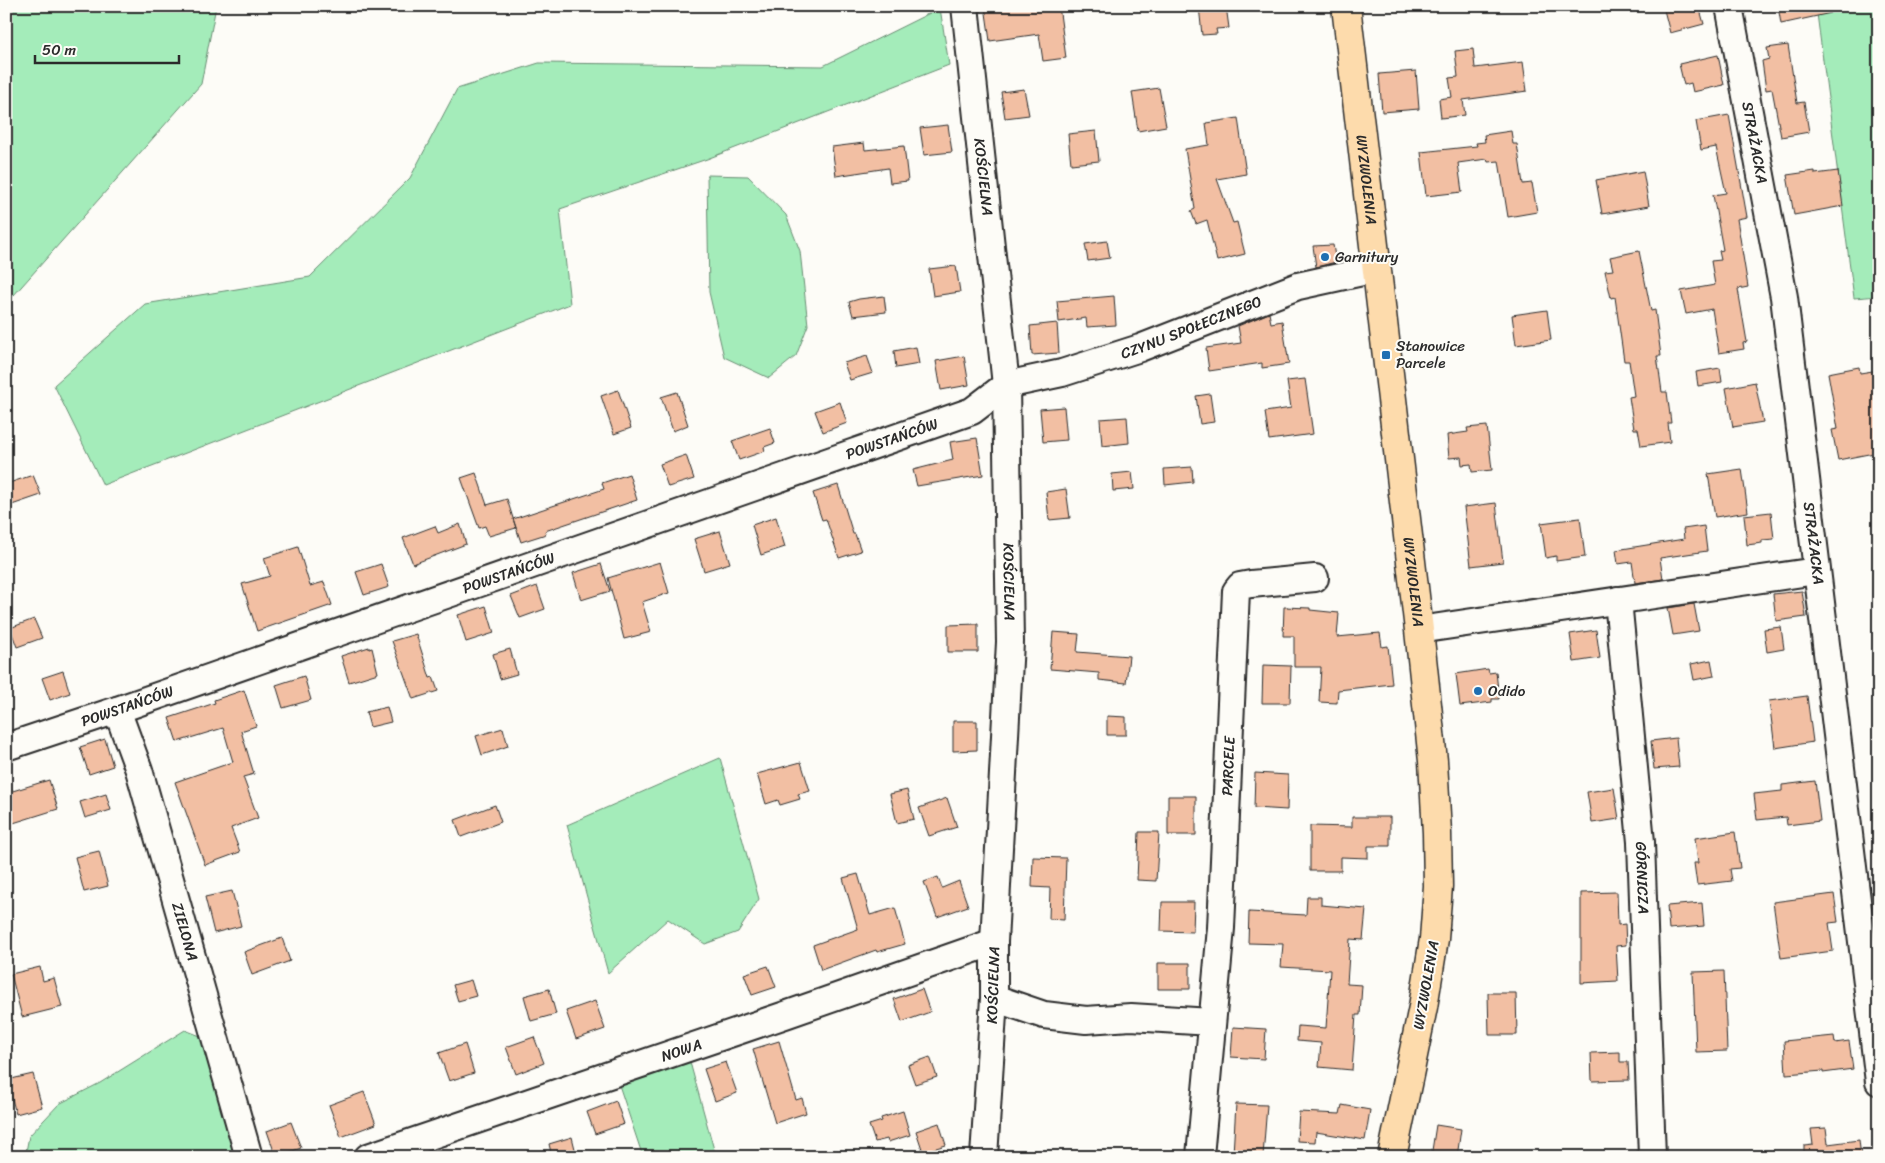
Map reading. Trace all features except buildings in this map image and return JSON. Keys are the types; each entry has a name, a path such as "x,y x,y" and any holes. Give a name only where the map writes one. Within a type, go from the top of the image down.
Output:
{"main road":[{"name":"WYZWOLENIA","path":"1346,6 1419,630 1433,761 1438,833 1438,886 1434,939 1423,1007 1392,1157"}],"street":[{"name":"KOŚCIELNA","path":"965,6 1006,385 1010,642 994,942 994,998 984,1157"},
{"name":"STRAŻACKA","path":"1729,6 1784,297 1879,1082"},
{"name":"CZYNU SPOŁECZNEGO","path":"1006,385 1062,373 1140,348 1298,286 1376,269"},
{"name":"POWSTAŃCÓW","path":"6,747 117,710 972,411 1006,385"},
{"path":"1419,630 1816,572"},
{"name":"PARCELE","path":"1200,1156 1221,928 1236,591 1240,586 1251,584 1315,578"},
{"name":"GÓRNICZA","path":"1618,600 1642,842 1652,1157"},
{"name":"ZIELONA","path":"117,710 139,770 248,1157"},
{"name":"NOWA","path":"368,1157 994,942"},
{"path":"994,998 1044,1016 1086,1020 1131,1017 1211,1022"}],"green space":[{"path":"6,6 216,6 201,84 6,304"},
{"path":"1816,6 1879,6 1879,296 1854,298"},
{"path":"940,8 949,65 707,159 560,209 570,304 103,485 54,385 145,304 310,277 410,178 457,89 539,63 823,66"},
{"path":"707,175 748,176 786,215 800,251 808,325 796,356 769,378 724,357 709,292"},
{"path":"720,758 759,899 738,932 705,944 668,919 608,973 567,825"},
{"path":"185,1030 208,1039 239,1150 232,1157 25,1157 29,1136 59,1104 100,1083"},
{"path":"688,1055 716,1157 643,1157 617,1079"}],"place":[{"name":"Garnitury","path":"1325,257"},
{"name":"Stanowice Parcele","path":"1386,355"},
{"name":"Odido","path":"1478,691"}]}
